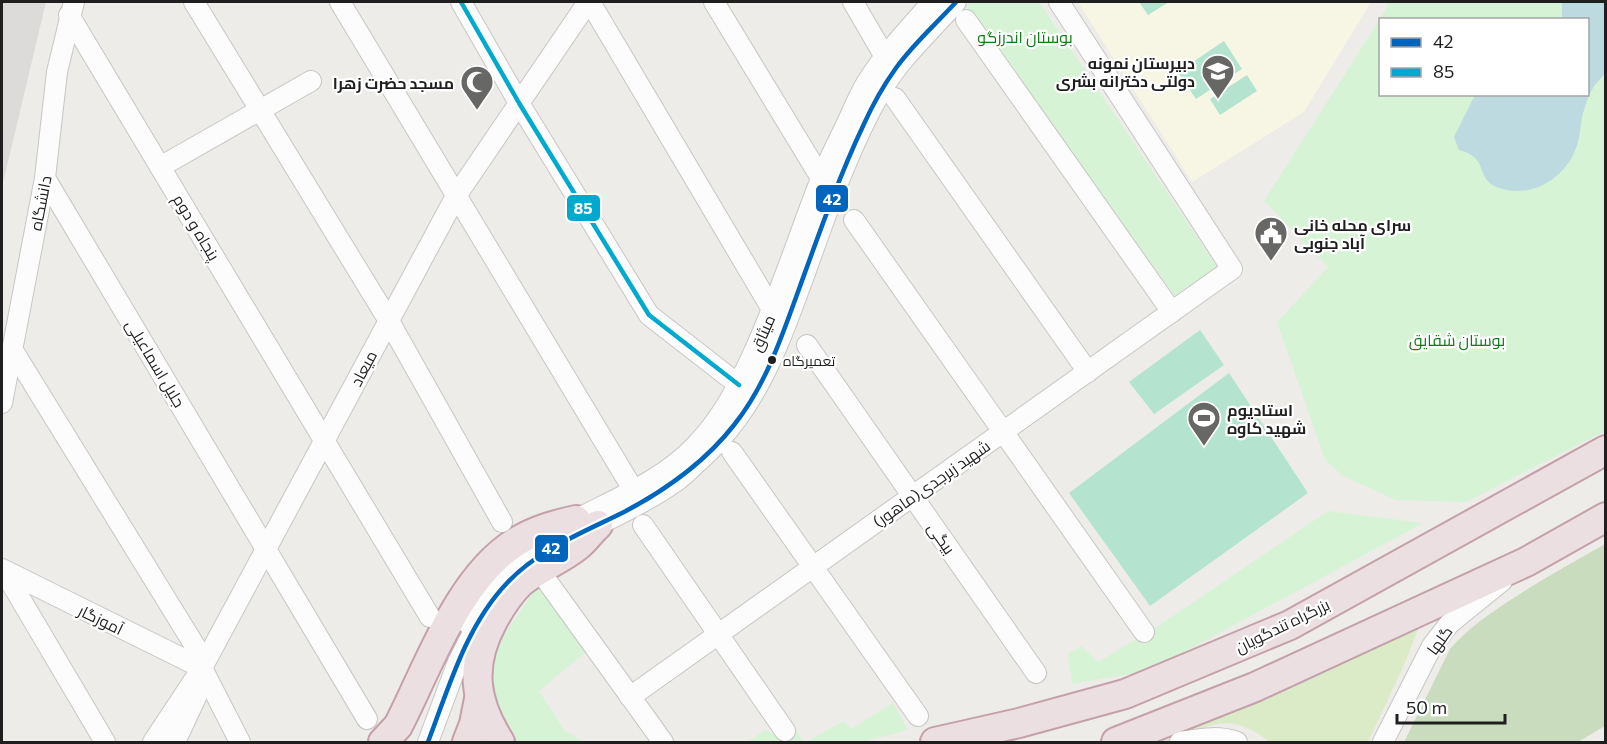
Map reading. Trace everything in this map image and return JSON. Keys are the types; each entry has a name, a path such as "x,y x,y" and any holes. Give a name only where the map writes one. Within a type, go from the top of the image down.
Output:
{"highway":[{"name":"بزرگراه تندگویان","path":"935,742 1018,723 1125,694 1290,625 1605,450"},
{"path":"1116,742 1255,687 1526,562 1605,517"},
{"path":"393,737 462,600 483,570 514,543 543,528 587,522 578,545 519,584 499,611 484,637 477,670 479,699 474,724 466,742"},
{"path":"479,699 488,723 500,742"}],"street":[{"path":"194,2 389,321 502,522"},
{"path":"340,2 634,491"},
{"path":"461,2 649,315 739,385"},
{"path":"589,2 773,311"},
{"name":"میعاد","path":"153,742 185,690 199,673 456,196 589,2"},
{"path":"714,2 821,178"},
{"path":"853,2 891,62"},
{"name":"میثاق","path":"500,583 543,541 676,482 734,425 752,399 774,356 827,213 891,62 932,2"},
{"name":"میثاق","path":"587,522 675,465 697,444 722,413 739,385 773,311 821,178 866,83 956,2"},
{"name":"شهید زبرجدی(ماهور)","path":"630,697 1232,269 1059,2"},
{"name":"پنجاه و دوم","path":"72,8 160,166 430,617"},
{"name":"دانشگاه","path":"2,403 45,178 57,72 72,8"},
{"path":"966,20 1172,312"},
{"path":"160,166 311,81"},
{"path":"895,98 1088,372"},
{"name":"جلیل اسماعیلی","path":"45,178 367,719"},
{"path":"854,220 1144,632"},
{"name":"بیگی","path":"807,345 1036,673"},
{"path":"12,348 195,646 199,673 197,695 175,742"},
{"path":"732,452 918,717"},
{"path":"643,525 785,731"},
{"name":"گلها","path":"1383,742 1432,646 1443,631 1526,562"},
{"path":"3,570 105,742"},
{"name":"آموزگار","path":"3,570 199,673"},
{"path":"547,582 663,742"},
{"path":"421,742 451,657 477,609 500,583"},
{"path":"428,742 458,662 500,583"},
{"path":"199,673 240,742"},
{"path":"1180,742 1208,737 1225,738 1237,742"}],"shaded area":[{"path":"2,2 46,2 2,187"},
{"path":"1078,2 1371,2 1304,112 1192,182"}],"green space":[{"name":"بوستان اندرزگو","path":"971,2 1039,2 1219,270 1177,299 966,7"},
{"path":"1139,2 1169,2 1148,15"},
{"name":"بوستان شقایق","path":"1389,2 1605,2 1605,431 1466,502 1396,500 1343,476 1325,460 1277,322 1328,267 1264,201 1379,20 1379,96 1589,96 1589,18 1381,18"},
{"path":"1224,41 1242,69 1196,99 1178,72"},
{"path":"1247,75 1257,91 1220,115 1210,99"},
{"path":"1200,330 1224,365 1154,414 1129,382"},
{"name":"استادیوم شهید کاوه","path":"1229,373 1308,493 1150,606 1069,493"},
{"path":"1328,511 1423,523 1149,671 1072,684 1068,654 1081,646 1098,662 1158,626"},
{"path":"1605,544 1605,726 1578,742 1404,742 1450,649 1464,634 1503,605"},
{"path":"540,582 587,651 539,691 564,730 584,742 511,741 491,710 486,675 496,647"},
{"path":"1418,629 1405,663 1368,742 1270,742 1254,731 1227,723 1216,724 1161,742"},
{"path":"893,703 908,730 862,742 806,742 843,721 851,729"},
{"path":"795,729 804,742 747,742 765,730 780,737"}],"water":[{"path":"1562,2 1605,2 1606,70 1588,99 1573,156 1559,174 1540,186 1518,191 1496,187 1485,177 1476,159 1459,150 1454,137 1474,96 1589,96 1589,18 1562,18"}],"transit line":[{"name":"85","path":"461,2 519,103 649,315 739,385"},
{"name":"42","path":"428,742 460,658 480,618 507,583 533,560 670,485 698,463 723,438 745,410 772,360 837,186 870,111 903,59 956,2"}],"place":[{"name":"دبیرستان نمونه دولتی دخترانه بشری","path":"1218,100"},
{"name":"مسجد حضرت زهرا","path":"477,111"},
{"name":"سرای محله خانی آباد جنوبی","path":"1271,262"},
{"name":"تعمیرگاه","path":"772,360"},
{"name":"استادیوم شهید کاوه","path":"1204,447"}]}
